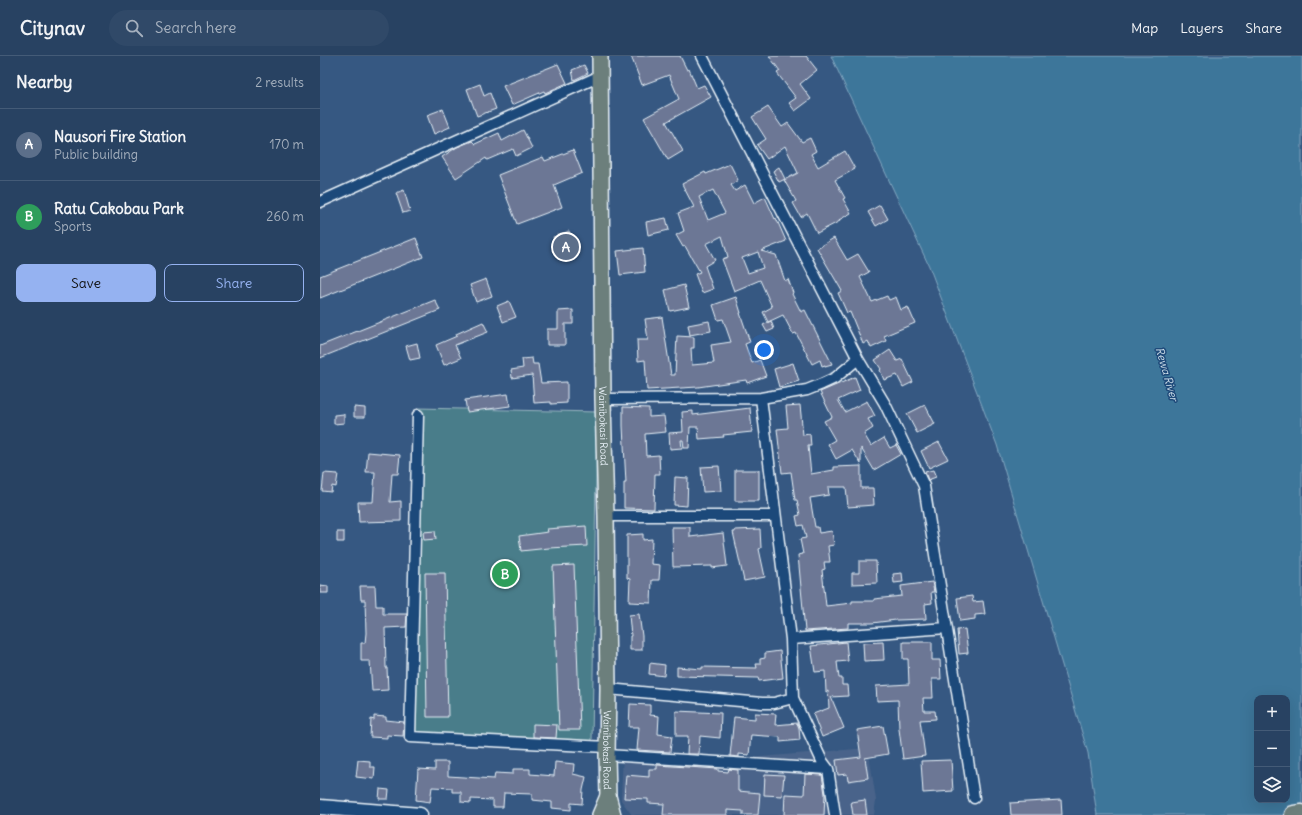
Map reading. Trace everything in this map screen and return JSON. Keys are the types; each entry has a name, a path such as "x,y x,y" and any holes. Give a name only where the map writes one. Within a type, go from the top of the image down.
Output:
{"highway":[{"path":"1294,815 1302,814"}],"main road":[{"name":"Wainibokasi Road","path":"600,56 603,399 608,689 607,751 608,796 613,815"},
{"name":"Wainibokasi Road","path":"600,815 608,796"},
{"path":"320,807 420,815"}],"street":[{"path":"702,56 858,359 886,404 924,486 974,798"},
{"path":"320,202 600,76"},
{"path":"603,399 761,398 807,390 822,384 835,378 858,359"},
{"path":"761,398 791,639 793,698 822,761 828,769 835,815"},
{"path":"418,415 410,737 828,769"},
{"path":"606,516 775,516"},
{"path":"791,639 947,628"},
{"path":"608,689 762,703 774,703 793,698"}],"shaded area":[{"path":"868,748 876,800 874,815 632,815 621,800 623,754 749,758"}],"green space":[{"path":"418,408 597,412 592,741 414,737"}],"water":[{"name":"Rewa River","path":"831,56 1302,56 1302,815 1097,815 1088,753 997,445 929,266"}],"building":[{"path":"631,56 680,56 687,70 689,69 697,88 704,85 711,97 666,122 683,151 668,160 644,118 679,99 669,75 642,85"},
{"path":"769,56 806,56 817,70 800,84 811,99 795,111 789,103 796,98 777,73 780,71"},
{"path":"558,64 567,83 512,105 503,86"},
{"path":"584,65 588,73 574,80 572,70"},
{"path":"480,84 484,96 490,93 496,109 477,116 467,89"},
{"path":"768,107 782,127 788,123 802,142 810,138 816,151 811,154 818,167 845,151 855,169 835,180 851,213 839,220 840,221 817,233 807,213 801,217 793,203 796,201 784,180 798,173 785,146 767,159 757,145 766,139 752,117"},
{"path":"443,109 450,127 434,134 427,115"},
{"path":"523,130 532,148 516,156 513,149 487,160 486,158 456,178 442,157 457,147 472,141 475,144 499,133 502,141"},
{"path":"573,150 582,173 554,185 562,207 517,224 498,175 543,157 545,161"},
{"path":"730,164 738,180 731,185 735,191 745,185 754,203 765,197 786,241 761,251 776,255 785,281 788,279 793,293 792,294 801,312 805,310 832,364 822,366 820,360 812,364 796,333 793,334 783,315 768,322 763,312 772,307 760,280 734,291 722,259 728,257 722,236 706,244 715,260 705,266 713,289 702,293 695,274 700,272 685,246 683,247 676,235 684,231 678,213 694,207 682,184 705,172 706,174","holes":["713,190 725,213 708,220 699,197","758,252 763,268 748,273 742,258"]},
{"path":"779,167 785,179 779,182 773,171"},
{"path":"404,190 410,211 403,213 396,193"},
{"path":"880,205 888,219 876,226 868,212"},
{"path":"666,218 669,230 648,235 646,222"},
{"path":"569,231 578,254 563,260 553,237"},
{"path":"416,238 423,257 320,298 320,276"},
{"path":"834,238 847,260 858,254 869,272 860,277 872,302 887,296 889,300 896,297 901,310 908,307 915,323 884,336 886,341 871,348 868,341 863,344 850,312 847,313 838,293 842,291 817,248"},
{"path":"643,248 645,272 620,275 617,251"},
{"path":"486,279 492,296 476,302 470,285"},
{"path":"684,285 689,307 670,311 665,290"},
{"path":"736,297 750,342 745,344 752,363 760,360 766,376 747,383 746,380 698,387 647,390 645,360 638,361 637,340 648,340 645,319 662,317 671,375 675,375 677,336 694,337 694,348 691,348 692,365 714,363 711,345 731,342 723,319 718,320 713,305"},
{"path":"435,300 440,310 320,358 320,346"},
{"path":"509,301 516,317 503,322 497,306"},
{"path":"573,310 573,324 565,324 565,345 547,345 547,329 558,329 558,311"},
{"path":"709,321 711,331 690,335 688,325"},
{"path":"771,321 774,329 767,332 763,325"},
{"path":"483,322 488,332 455,345 461,358 444,365 436,345"},
{"path":"417,343 420,358 410,360 406,346"},
{"path":"890,350 897,361 902,359 913,382 903,387 897,375 884,380 880,370 881,369 875,360"},
{"path":"532,358 533,364 538,364 541,383 567,382 567,403 534,403 532,375 512,378 511,370 523,368 522,359"},
{"path":"793,363 799,381 779,387 774,369"},
{"path":"855,377 860,390 838,400 845,412 867,401 875,416 868,419 873,428 864,434 871,446 884,438 890,448 896,445 901,454 874,470 861,448 861,464 852,450 836,459 828,444 835,440 824,421 832,417 820,392"},
{"path":"508,394 510,406 467,412 465,400"},
{"path":"800,405 803,435 810,434 811,446 808,446 811,474 834,470 834,467 861,466 861,488 873,488 874,505 848,507 846,487 828,487 829,495 810,498 815,527 818,527 819,533 832,531 834,545 828,546 830,562 824,562 825,569 822,570 826,606 852,603 852,601 874,601 874,599 902,596 901,586 932,582 934,592 931,592 932,603 925,604 926,619 896,620 872,623 848,623 848,628 805,631 798,555 803,554 800,539 806,538 803,525 798,526 796,516 800,515 797,500 795,500 791,472 782,473 777,429 788,428 786,406"},
{"path":"925,405 935,424 917,433 907,414"},
{"path":"354,407 365,408 365,417 354,417"},
{"path":"623,407 649,408 649,417 664,416 666,432 645,434 646,456 659,455 660,474 655,474 654,509 624,508 624,483 626,483"},
{"path":"750,408 752,432 723,435 724,437 699,439 698,427 690,427 689,448 684,448 683,440 681,440 682,448 670,449 669,433 683,432 682,412 693,411 693,415"},
{"path":"344,414 344,423 334,424 334,415"},
{"path":"939,442 948,459 929,468 921,451"},
{"path":"368,452 400,455 398,474 392,474 390,502 401,501 401,521 359,522 358,502 373,502 375,472 366,472"},
{"path":"719,466 721,491 703,492 701,467"},
{"path":"735,470 759,470 759,501 735,501"},
{"path":"933,470 936,477 928,480 925,472"},
{"path":"324,473 338,474 336,487 332,486 331,492 322,491"},
{"path":"675,477 688,478 687,506 674,505"},
{"path":"586,526 587,546 521,551 519,536 548,532 547,529"},
{"path":"672,527 690,527 690,537 723,533 727,566 712,568 712,566 673,567"},
{"path":"760,529 761,548 759,549 765,577 744,581 733,532 735,532 735,530"},
{"path":"435,531 436,539 424,540 423,532"},
{"path":"337,532 344,532 344,542 337,542"},
{"path":"643,534 643,540 652,539 651,564 660,565 659,580 652,580 651,603 629,602 630,579 627,578 627,535"},
{"path":"859,561 876,561 877,583 852,584 852,573 859,573"},
{"path":"574,565 580,730 559,730 553,566"},
{"path":"425,573 445,573 448,717 427,717"},
{"path":"902,573 903,582 894,583 893,574"},
{"path":"320,585 328,586 328,593 320,593"},
{"path":"360,586 375,586 376,606 383,606 383,614 407,614 406,627 385,628 388,690 372,691 370,661 361,661 361,643 365,643 366,633 365,600 361,600"},
{"path":"972,596 973,602 983,601 985,614 975,615 975,619 960,621 957,598"},
{"path":"639,614 642,650 630,650 631,636 629,615"},
{"path":"965,629 968,653 959,654 957,630"},
{"path":"846,642 848,661 837,662 839,678 842,678 842,685 847,685 848,696 831,697 844,728 822,737 813,714 829,708 828,691 826,692 825,671 815,672 811,646"},
{"path":"883,642 884,660 864,661 863,643"},
{"path":"903,642 932,642 932,660 940,660 941,679 932,679 933,698 923,698 924,711 935,711 936,719 920,720 925,756 903,759 899,729 898,700 877,701 876,686 909,684 908,659 903,659"},
{"path":"780,651 783,678 759,681 758,678 677,676 677,667 702,669 702,667 757,668 756,664 760,664 760,659 765,658 765,653"},
{"path":"650,663 665,665 664,676 649,674"},
{"path":"630,704 650,705 650,715 659,716 658,734 672,736 670,752 637,750 639,727 629,727"},
{"path":"676,711 721,713 720,738 700,736 699,754 687,754 688,736 676,736"},
{"path":"755,713 776,714 775,725 797,723 800,740 780,742 780,737 751,735 749,755 739,754 739,757 730,756 734,717 755,719"},
{"path":"374,716 386,717 386,720 404,722 403,736 387,735 387,738 370,737 371,719 374,720"},
{"path":"533,724 557,725 556,738 533,737"},
{"path":"883,726 888,754 865,758 868,778 848,781 847,774 838,775 836,760 861,757 857,730"},
{"path":"358,760 370,761 370,767 375,767 374,779 356,777"},
{"path":"951,760 953,791 923,793 921,761"},
{"path":"435,762 448,762 448,776 494,779 495,773 513,774 513,769 530,769 530,774 554,776 555,762 574,764 573,774 586,777 582,804 571,803 571,810 552,808 552,802 532,800 532,794 504,793 503,807 493,807 493,800 471,799 471,803 461,802 461,792 452,792 452,788 432,787 430,802 416,800 418,769 435,770"},
{"path":"657,765 718,769 718,771 728,772 729,769 738,770 738,791 760,793 758,815 743,815 743,811 727,810 727,815 663,815 664,804 648,803 648,799 624,798 626,775 649,777 649,769 657,769"},
{"path":"765,774 784,775 782,796 764,795"},
{"path":"805,774 822,775 825,794 824,815 784,815 785,794 804,795"},
{"path":"380,789 389,790 388,799 379,799"},
{"path":"865,800 867,815 853,815 851,802"},
{"path":"1061,800 1062,815 1011,815 1010,803"}],"place":[{"name":"Nausori Fire Station","path":"566,247"},
{"name":"Ratu Cakobau Park","path":"505,574"}]}
